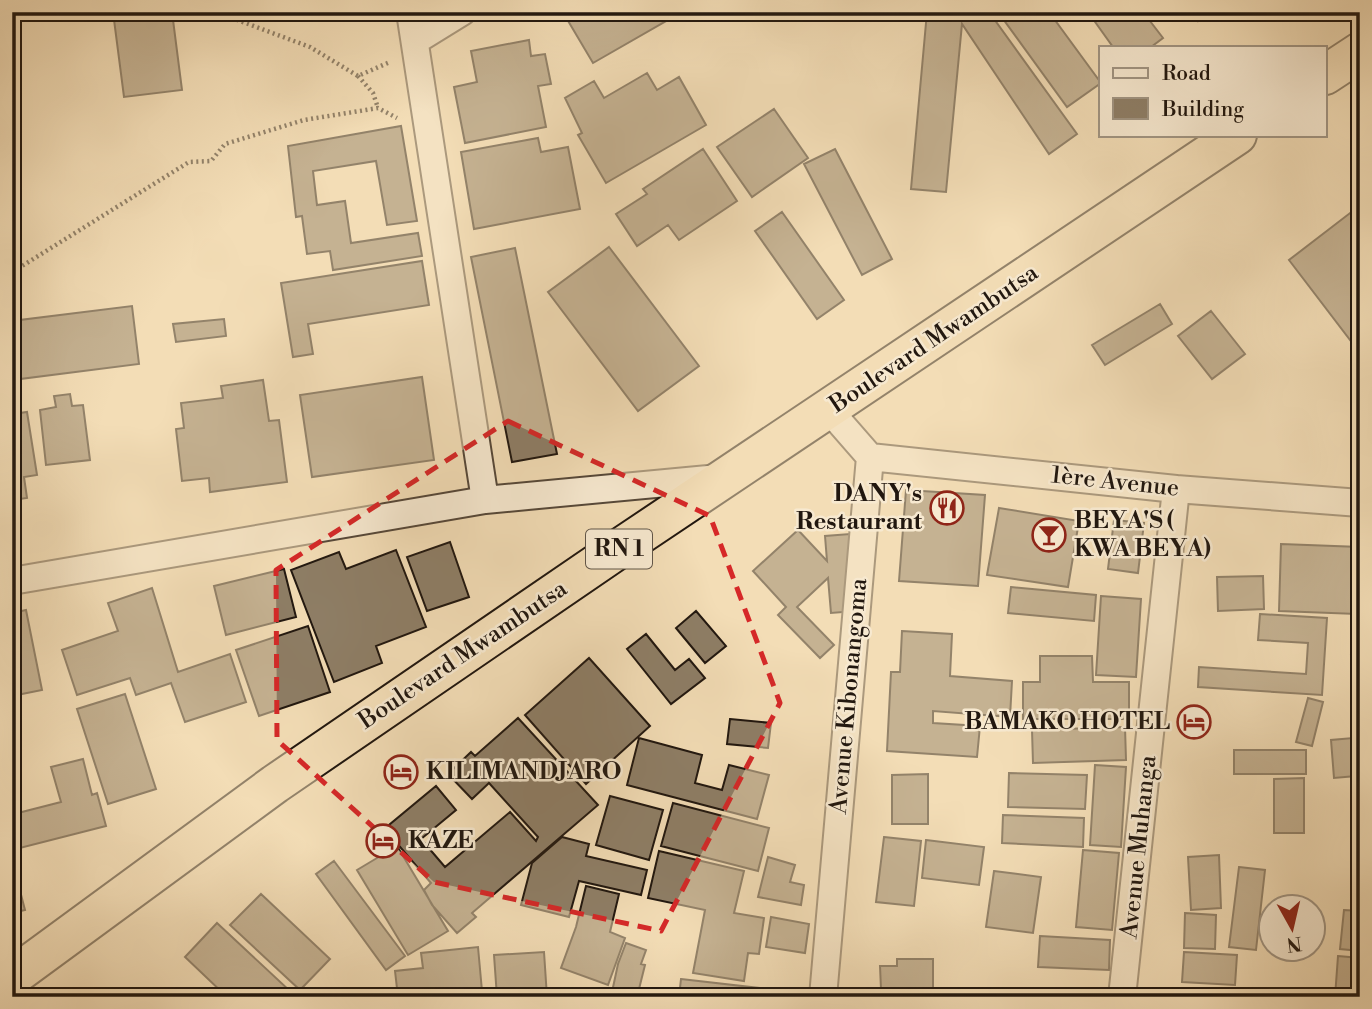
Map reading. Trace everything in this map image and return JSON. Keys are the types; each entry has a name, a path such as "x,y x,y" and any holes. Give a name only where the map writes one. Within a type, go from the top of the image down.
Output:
{"highway":[{"path":"1326,74 1360,52"},
{"name":"Boulevard Mwambutsa","path":"12,977 275,784 1236,136"}],"street":[{"path":"410,12 485,500"},
{"path":"416,46 462,12"},
{"path":"829,410 870,457"},
{"name":"1ère Avenue","path":"870,457 1176,489 1360,502"},
{"name":"Avenue Kibonangoma","path":"823,997 870,457"},
{"path":"12,581 485,500 728,477"},
{"name":"Avenue Muhanga","path":"1122,997 1176,489"}],"path":[{"path":"216,12 310,47 358,76 373,93 378,108"},
{"path":"358,76 416,46"},
{"path":"12,269 22,266 188,162 211,161 225,144 304,120 378,108 396,118 428,126"}],"highlighted area":[{"path":"508,421 710,516 780,703 661,931 434,882 277,740 276,570"}],"building":[{"path":"113,12 172,12 182,90 124,97"},
{"path":"661,12 666,21 593,63 564,14"},
{"path":"927,12 989,12 1077,134 1049,154 962,24 946,192 911,189"},
{"path":"998,12 1049,12 1099,80 1099,84 1067,107"},
{"path":"1088,12 1143,12 1163,38 1152,46 1112,46"},
{"path":"1192,12 1210,12 1198,21"},
{"path":"529,40 531,56 545,54 551,84 538,86 546,127 465,143 454,87 477,82 471,51"},
{"path":"647,73 657,90 679,77 706,125 606,183 578,135 582,133 565,98 594,81 604,98"},
{"path":"774,109 808,158 752,197 717,147"},
{"path":"401,126 417,221 387,225 376,161 313,171 317,205 345,201 351,243 418,233 422,256 333,270 330,251 307,254 302,216 296,217 288,146"},
{"path":"538,138 541,152 568,147 580,209 474,229 461,152"},
{"path":"703,149 737,201 679,240 668,225 637,246 616,214 647,194 643,189"},
{"path":"835,149 892,259 862,275 804,164"},
{"path":"1354,210 1360,217 1360,353 1289,260"},
{"path":"782,212 844,300 817,319 755,231"},
{"path":"609,247 699,366 638,411 548,292"},
{"path":"515,248 557,454 512,462 471,257"},
{"path":"422,261 429,305 308,324 313,354 293,357 281,283"},
{"path":"1160,304 1172,324 1105,365 1092,345"},
{"path":"132,306 139,364 12,380 12,321"},
{"path":"1211,311 1245,354 1212,379 1178,336"},
{"path":"224,319 226,336 176,342 173,324"},
{"path":"422,377 434,460 312,477 300,395"},
{"path":"263,380 269,421 279,420 287,482 210,492 209,478 182,481 176,429 184,428 181,403 223,398 221,386"},
{"path":"70,394 72,406 83,405 90,460 46,465 40,410 56,407 54,396"},
{"path":"12,408 13,414 27,412 37,475 24,477 27,498 12,500"},
{"path":"906,490 985,495 978,586 899,581"},
{"path":"999,508 1079,521 1068,587 987,575"},
{"path":"1114,520 1144,523 1138,573 1108,569"},
{"path":"798,530 827,561 825,536 850,534 855,611 831,613 828,578 797,607 834,645 820,658 778,615 786,607 753,571"},
{"path":"450,542 469,597 427,611 407,557"},
{"path":"1281,544 1360,547 1357,614 1279,611"},
{"path":"396,550 426,627 376,646 382,663 334,682 291,570 339,552 346,569"},
{"path":"284,569 296,617 226,635 214,586"},
{"path":"1263,576 1264,609 1218,611 1217,577"},
{"path":"1011,587 1096,595 1094,621 1008,613"},
{"path":"152,588 178,672 230,654 246,702 185,722 171,683 136,695 130,678 77,695 62,650 118,631 108,603"},
{"path":"1101,596 1141,599 1136,677 1096,675"},
{"path":"26,610 42,690 12,696 12,613"},
{"path":"696,611 726,646 705,663 676,628"},
{"path":"1260,614 1327,618 1322,695 1198,687 1199,667 1306,674 1308,643 1258,640"},
{"path":"1352,624 1360,624 1360,654 1351,654"},
{"path":"308,626 330,692 259,716 236,650"},
{"path":"902,631 952,634 950,676 1012,681 1010,717 933,711 933,723 980,726 977,757 887,751 891,672 900,672"},
{"path":"646,634 675,670 689,659 705,678 671,704 627,649"},
{"path":"1040,656 1092,656 1093,682 1129,682 1129,719 1023,719 1023,682 1040,682"},
{"path":"589,658 650,726 586,784 525,715"},
{"path":"125,694 156,789 108,804 77,709"},
{"path":"1308,698 1323,702 1312,746 1296,742"},
{"path":"1353,699 1360,699 1360,732 1351,732"},
{"path":"518,718 598,805 472,913 476,917 457,933 432,905 424,890 431,883 389,834 393,830 389,825 436,786 456,810 421,839 445,867 510,812 536,841 538,837 489,783 472,799 448,774 471,752 475,756"},
{"path":"730,719 771,723 768,748 727,744"},
{"path":"1125,727 1126,760 1033,763 1032,730"},
{"path":"639,738 702,755 695,783 722,790 729,765 769,775 757,819 627,785"},
{"path":"1353,738 1356,776 1334,778 1331,740"},
{"path":"1234,750 1306,750 1306,774 1234,774"},
{"path":"83,759 92,795 97,793 106,826 12,850 12,809 14,814 61,802 51,767"},
{"path":"1095,765 1126,767 1121,847 1090,845"},
{"path":"1009,773 1087,775 1085,809 1008,807"},
{"path":"928,774 928,824 892,824 892,775"},
{"path":"1304,778 1304,833 1274,833 1274,779"},
{"path":"610,796 663,810 649,860 596,845"},
{"path":"673,803 769,828 758,871 661,846"},
{"path":"1003,815 1084,818 1083,847 1002,843"},
{"path":"562,837 589,844 586,856 647,870 641,895 579,881 569,917 521,905 532,863"},
{"path":"884,837 921,841 914,906 876,902"},
{"path":"926,840 984,847 979,885 922,878"},
{"path":"397,846 448,931 408,955 357,870"},
{"path":"1083,850 1119,853 1112,930 1076,927"},
{"path":"659,851 744,871 734,913 764,918 759,954 748,953 744,981 693,973 705,910 648,898"},
{"path":"1219,855 1221,908 1191,910 1188,857"},
{"path":"768,857 795,865 790,882 804,885 801,905 758,897"},
{"path":"12,860 25,910 12,913"},
{"path":"334,861 405,956 386,970 316,874"},
{"path":"1239,867 1265,870 1262,894 1256,894 1256,950 1229,947"},
{"path":"994,871 1041,877 1033,933 986,927"},
{"path":"586,886 619,894 610,932 625,938 608,985 561,968 576,927"},
{"path":"261,894 330,959 300,990 230,925"},
{"path":"1344,910 1360,911 1360,951 1340,949"},
{"path":"1185,913 1216,915 1215,949 1184,948"},
{"path":"771,917 809,924 805,953 766,947"},
{"path":"217,923 291,992 286,997 227,997 185,957"},
{"path":"1040,936 1110,940 1109,970 1038,967"},
{"path":"626,943 646,950 641,964 645,965 637,997 612,992"},
{"path":"478,947 482,991 398,997 395,971 423,968 421,953"},
{"path":"544,952 547,997 497,997 494,955"},
{"path":"1184,952 1237,955 1235,985 1182,982"},
{"path":"1338,956 1360,958 1358,997 1335,997"},
{"path":"897,959 933,959 933,997 897,997 897,988 881,989 880,966 897,966"},
{"path":"681,979 759,988 758,997 679,997"}],"place":[{"name":"DANY's Restaurant","path":"947,508"},
{"name":"BEYA'S ( KWA BEYA)","path":"1049,535"},
{"name":"BAMAKO HOTEL","path":"1194,722"},
{"name":"KILIMANDJARO","path":"401,772"},
{"name":"KAZE","path":"383,841"}]}
